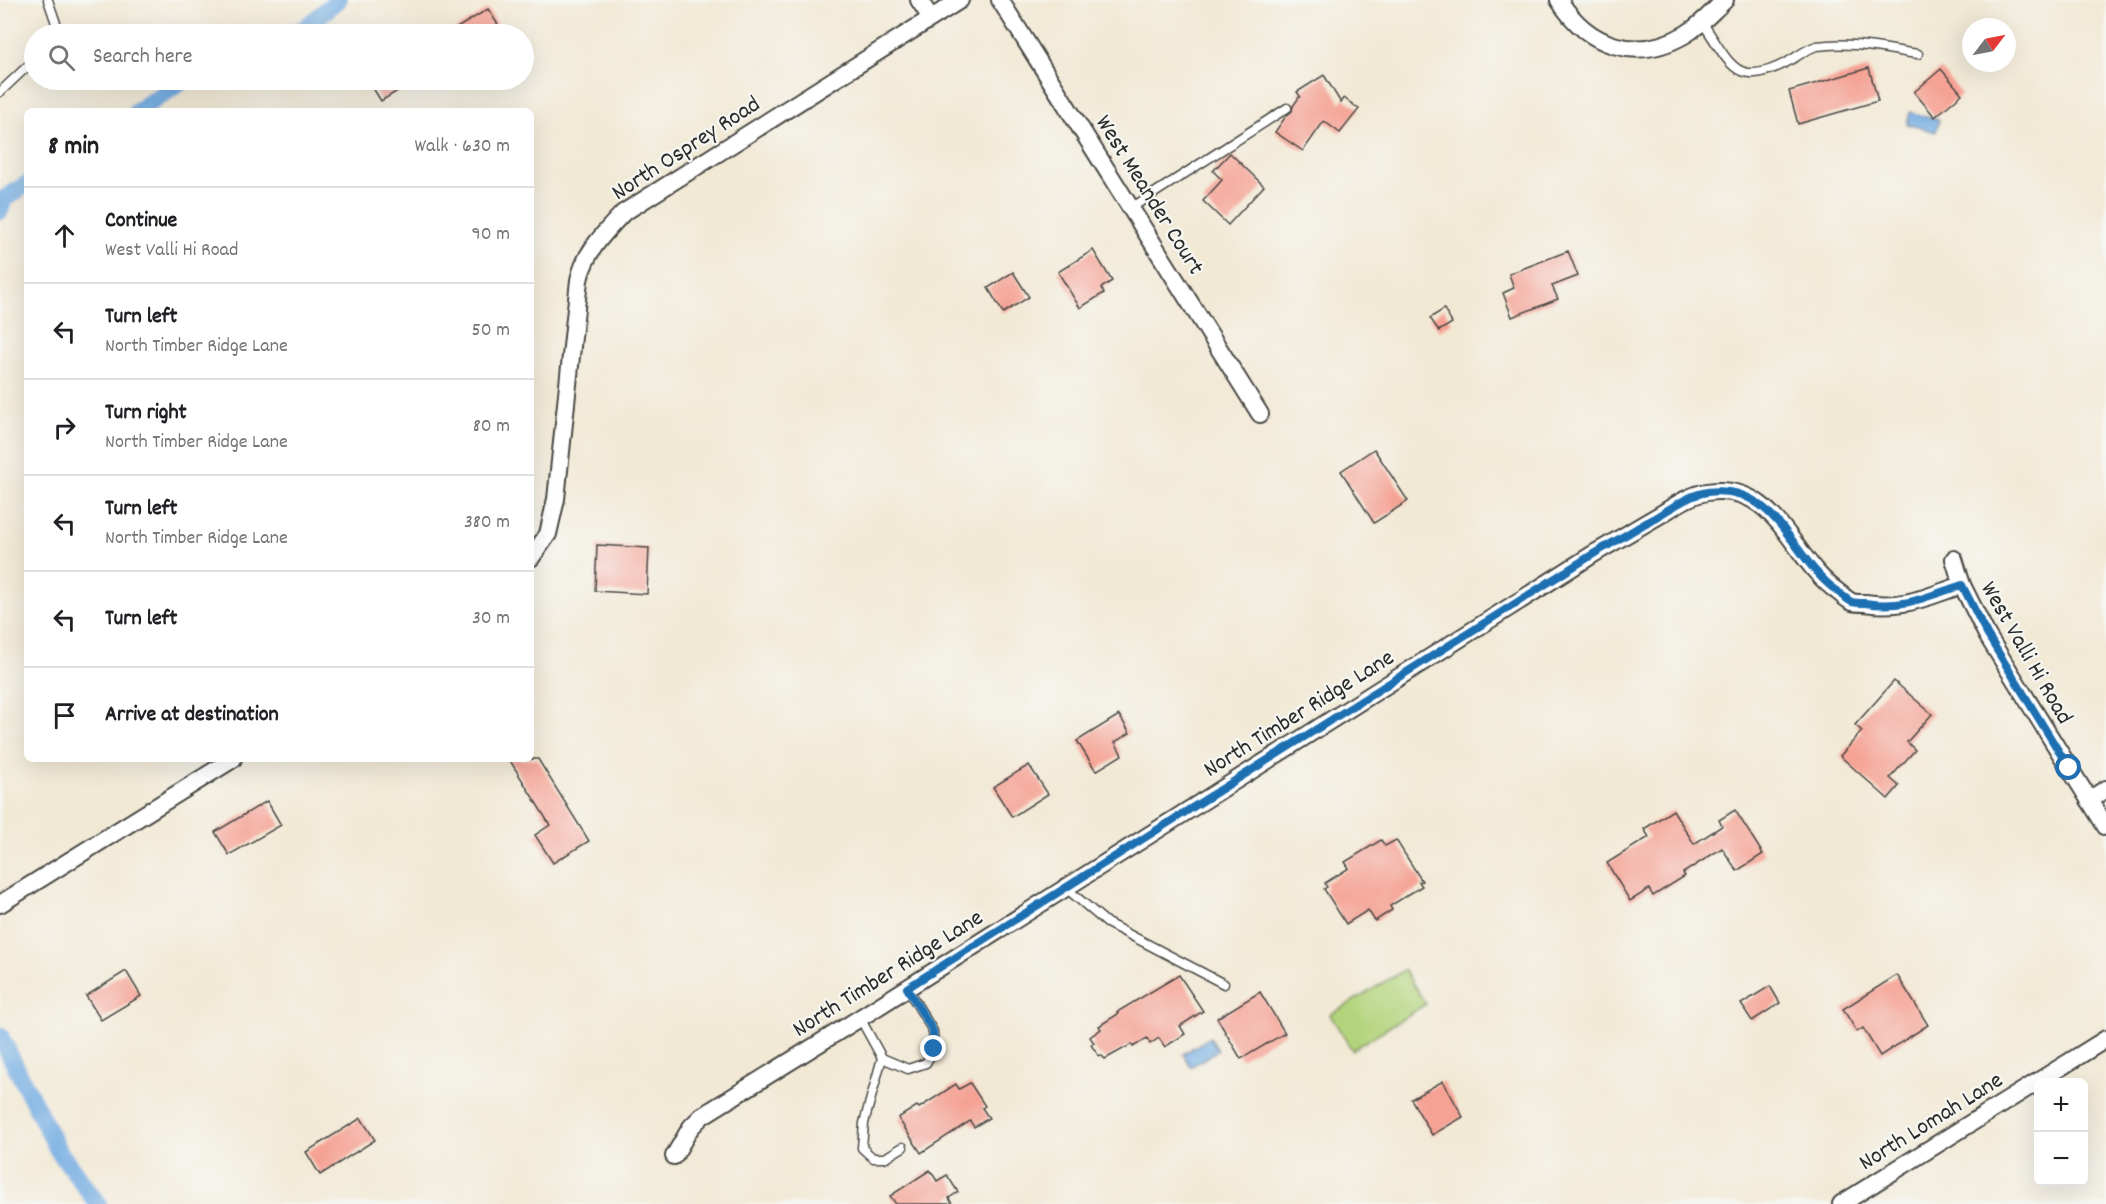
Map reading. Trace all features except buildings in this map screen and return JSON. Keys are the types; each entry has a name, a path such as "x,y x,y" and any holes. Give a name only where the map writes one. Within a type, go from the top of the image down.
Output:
{"street":[{"path":"919,0 931,18"},
{"name":"North Osprey Road","path":"534,554 548,534 556,499 579,280 582,267 600,237 623,213 960,0"},
{"name":"West Meander Court","path":"1000,0 1260,414"},
{"path":"1559,0 1567,14 1588,34 1613,47 1640,49 1663,45 1686,33 1702,22 1725,0"},
{"name":"North Timber Ridge Lane","path":"674,1156 691,1127 702,1116 1595,553 1684,500 1704,493 1724,491 1745,495 1766,509 1828,585 1851,602 1881,606 1905,604 1962,585"},
{"name":"West Valli Hi Road","path":"1954,559 1962,585 1987,634 2106,826"},
{"path":"0,904 228,762"},
{"path":"2089,800 2106,789"},
{"name":"North Lomah Lane","path":"1840,1204 2106,1039"}],"lane":[{"path":"48,0 56,24"},
{"path":"1702,22 1732,66 1746,74 1764,72 1787,63 1815,46 1860,45 1918,54"},
{"path":"0,92 24,69"},
{"path":"1131,208 1287,108"},
{"path":"1066,888 1107,923 1224,984"},
{"path":"860,1018 882,1058 908,1069 926,1063 934,1049 933,1031 907,988"},
{"path":"882,1058 864,1123 862,1148 873,1158 885,1158 903,1147"}],"green space":[{"path":"1404,970 1426,1004 1352,1050 1330,1015"}],"water":[{"path":"1910,112 1939,120 1936,132 1907,124"},
{"path":"1210,1037 1218,1050 1191,1067 1183,1054"}],"waterway":[{"path":"310,24 338,0"},
{"path":"142,108 169,90"},
{"path":"0,211 4,199 24,186"},
{"path":"0,1036 58,1150 98,1204"}],"route":[{"path":"934,1049 933,1031 907,988 1595,553 1684,500 1704,493 1724,491 1745,495 1766,509 1828,585 1851,602 1881,606 1905,604 1962,585 1987,634 2069,768"}]}
